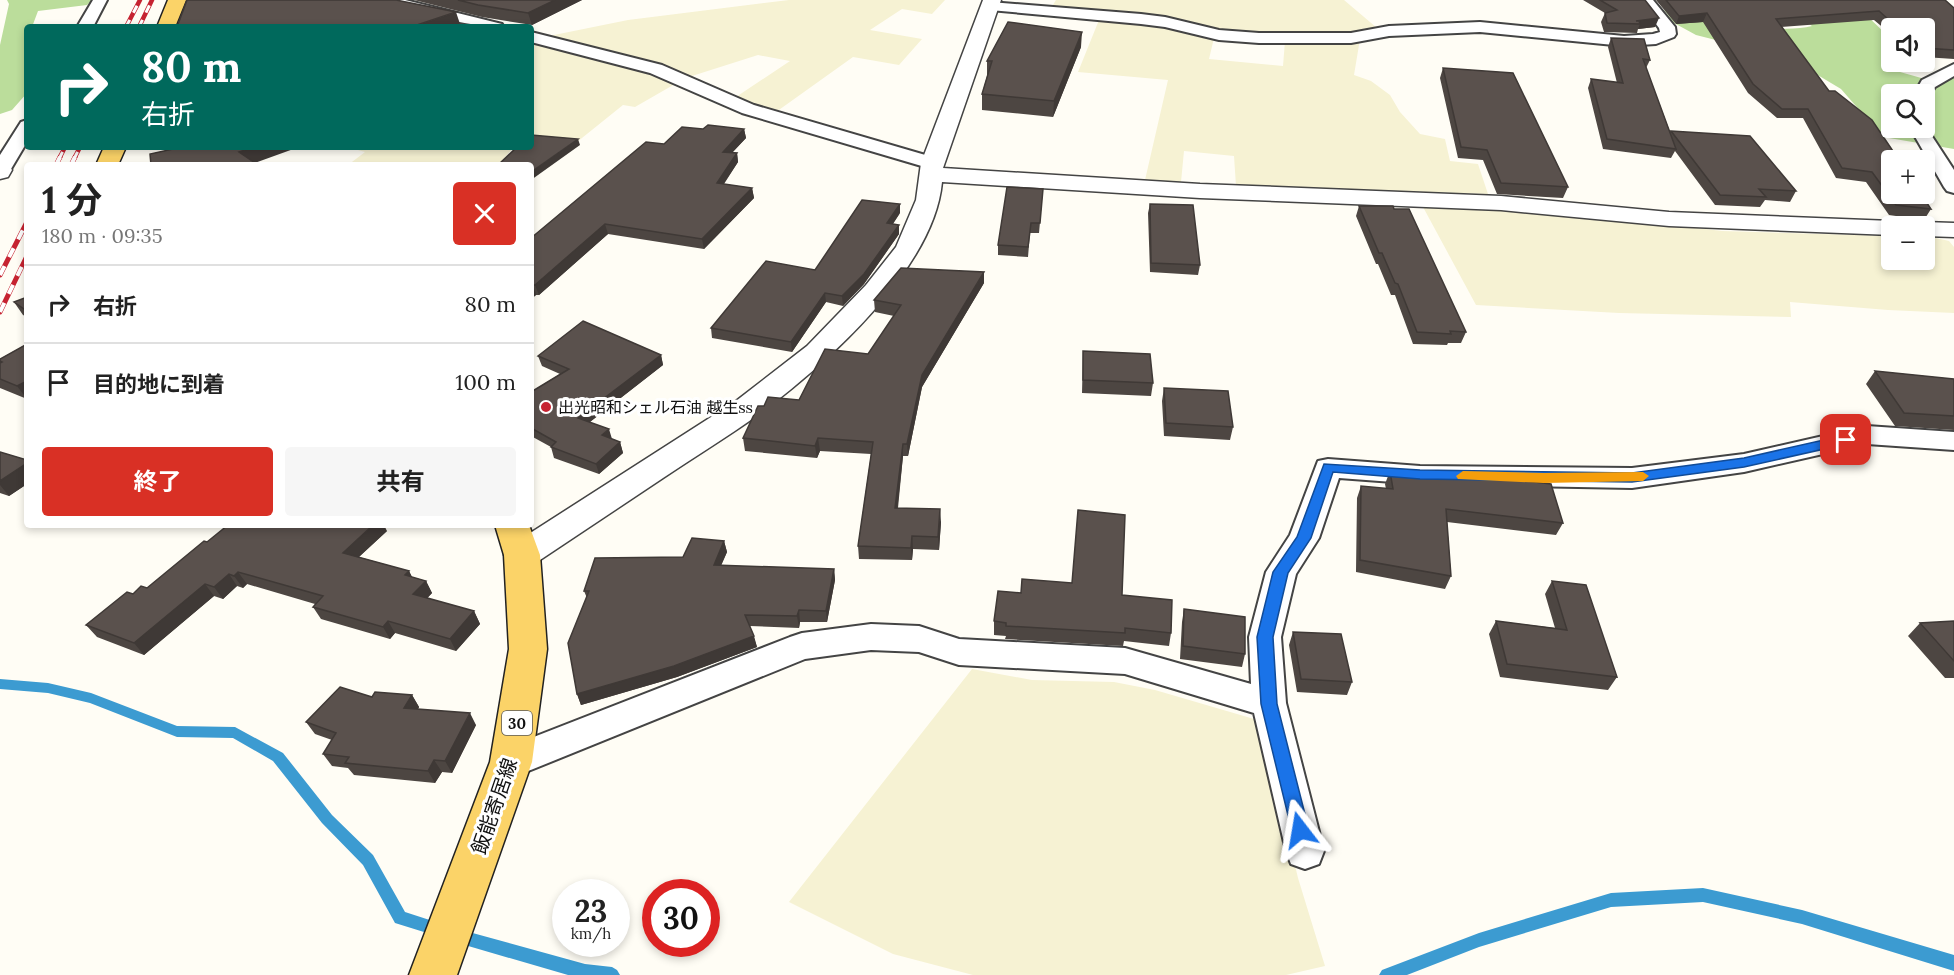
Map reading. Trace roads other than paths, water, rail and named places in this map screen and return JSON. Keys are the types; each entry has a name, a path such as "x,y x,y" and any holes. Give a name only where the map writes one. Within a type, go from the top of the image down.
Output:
{"main road":[{"path":"167,24 177,0"},
{"name":"飯能寄居線","path":"436,969 511,762 528,649 517,540"}],"street":[{"path":"87,24 100,0"},
{"path":"353,0 403,4 486,24"},
{"path":"517,540 747,408 817,352 874,291 908,248 928,200 932,168 991,3 1165,22 1211,34 1259,38 1331,39 1389,31 1480,27 1624,41 1656,39 1668,34 1667,27 1645,0"},
{"path":"534,39 656,69 748,109 932,168 1200,191 1501,203 1669,219 1881,228"},
{"path":"1928,84 1954,69"},
{"path":"0,171 24,131"},
{"path":"1925,138 1954,186"},
{"path":"1935,229 1954,230"},
{"path":"1305,851 1269,704 1265,637 1281,572 1304,538 1328,468 1420,475 1632,478 1744,463 1867,435 1954,441"},
{"path":"511,762 802,646 871,637 919,639 960,652 1125,661 1269,704"}],"waterway":[{"path":"0,684 48,688 91,698 177,731 235,733 278,757 327,819 368,860 400,918 440,930"},
{"path":"1387,975 1479,940 1611,900 1703,895 1802,917 1954,963"},
{"path":"458,936 585,972 612,975"}],"railway":[{"path":"128,24 140,0"},
{"path":"140,24 152,0"},
{"path":"58,162 64,150"},
{"path":"72,162 78,150"},
{"path":"0,275 24,228"},
{"path":"0,312 24,262"}],"place":[{"name":"出光昭和シェル石油 越生ss","path":"546,407"}]}
